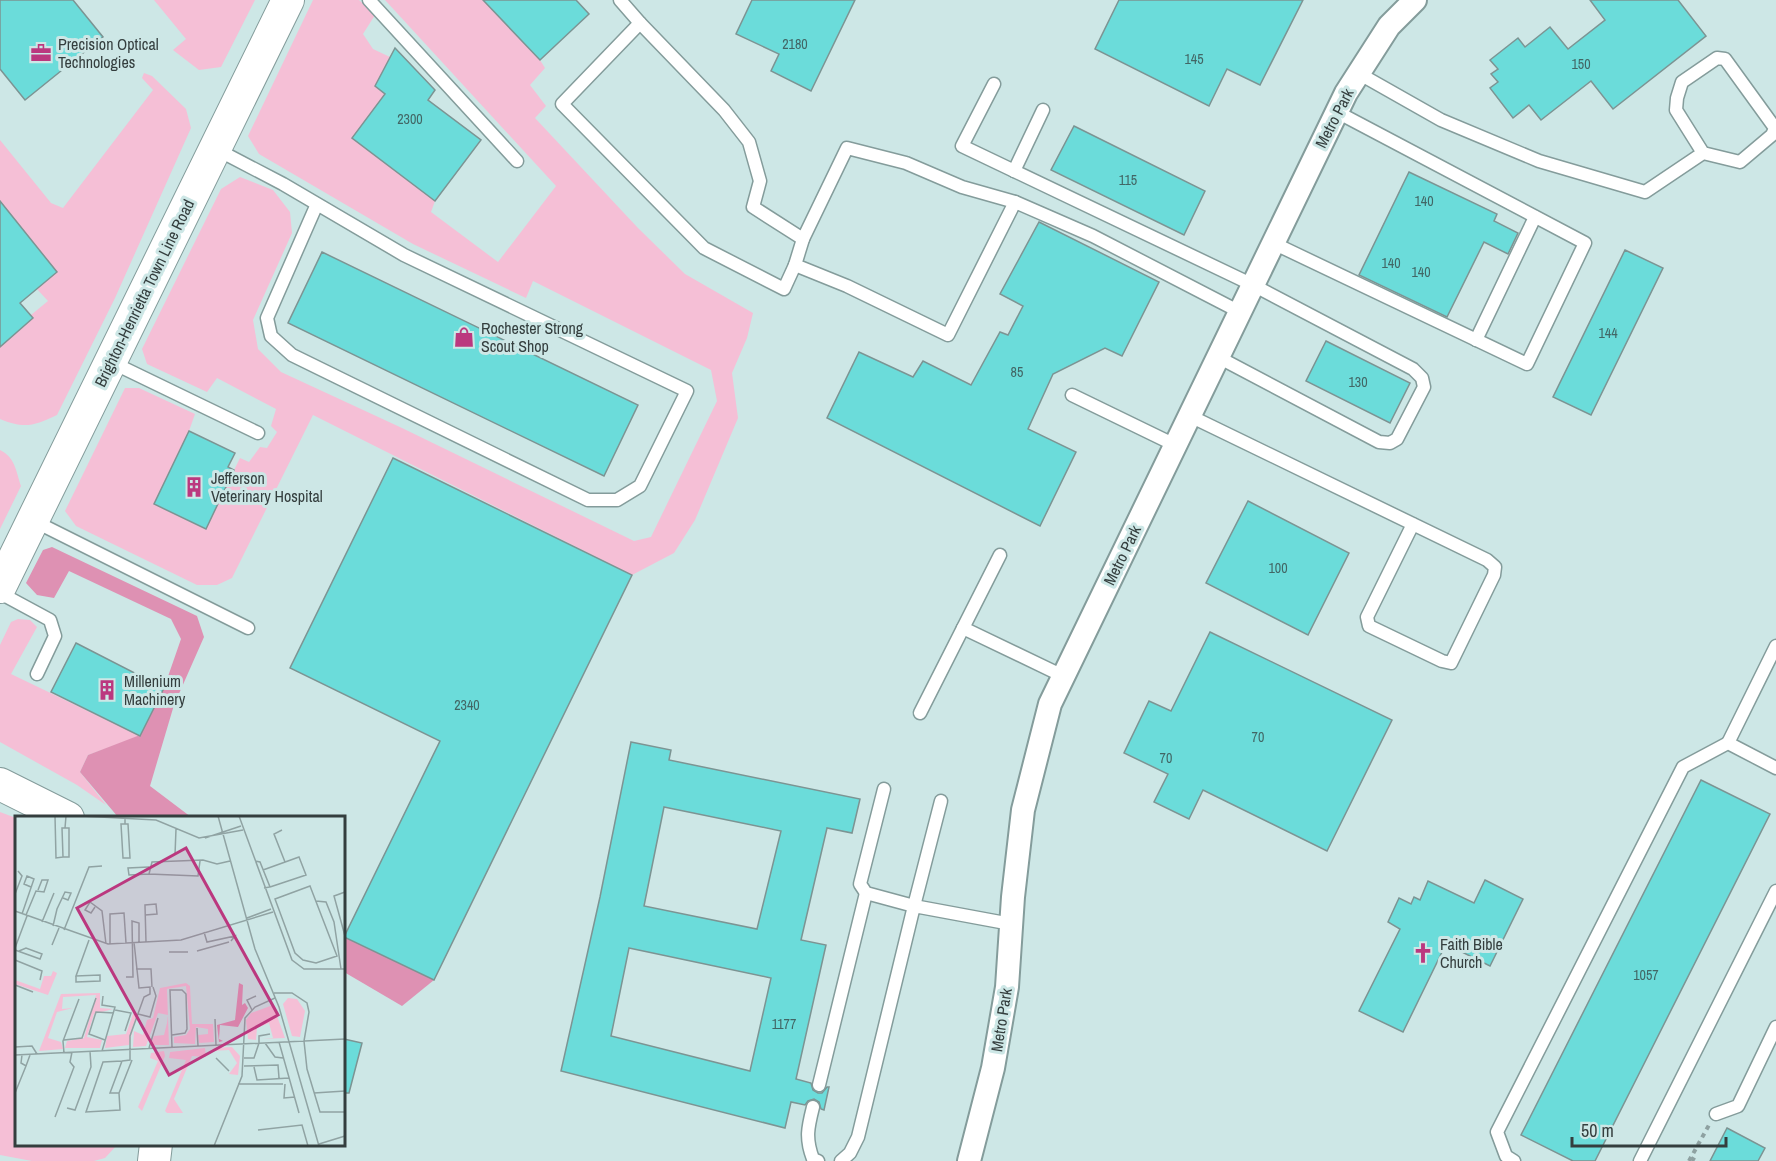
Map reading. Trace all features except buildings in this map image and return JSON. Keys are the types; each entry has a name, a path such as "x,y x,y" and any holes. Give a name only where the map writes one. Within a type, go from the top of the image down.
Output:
{"street":[{"name":"Brighton-Henrietta Town Line Road","path":"0,587 288,0"},
{"name":"Metro Park","path":"969,1161 993,1068 1007,987 1023,810 1050,704 1336,112 1389,26 1415,0"},
{"path":"0,784 65,816"},
{"path":"154,1161 156,1146"}],"lane":[{"path":"369,0 517,161"},
{"path":"620,0 724,110 749,142 760,181 753,207 803,239"},
{"path":"640,23 562,104 704,248 784,289 803,239 847,148 906,163 962,187 1015,202 1093,236 1240,312"},
{"path":"1358,74 1441,120 1539,161 1645,192 1703,153 1740,162 1772,135 1775,128 1725,60 1717,58 1682,82 1677,98 1676,110 1703,153"},
{"path":"994,84 962,146 1253,285 1413,369 1422,378 1424,387 1397,439 1390,443 1379,442 1218,357"},
{"path":"1014,171 1043,110"},
{"path":"1273,243 1527,364 1532,354 1585,243 1336,112"},
{"path":"215,148 284,184 404,255 687,391 640,486 618,500 588,500 292,355 271,336 267,318 317,204"},
{"path":"795,265 847,286 948,335 1015,202"},
{"path":"1476,340 1535,217"},
{"path":"110,362 258,433"},
{"path":"1072,395 1175,445"},
{"path":"1190,416 1413,524 1487,560 1495,567 1494,575 1451,663 1442,661 1369,626 1367,617 1413,524"},
{"path":"33,520 248,628"},
{"path":"920,713 1000,555"},
{"path":"0,593 50,620 55,636 37,674"},
{"path":"963,628 1063,676"},
{"path":"1514,1161 1506,1156 1497,1132 1683,767 1728,743 1776,646"},
{"path":"1728,743 1776,768"},
{"path":"884,789 860,884 866,893 914,906 1011,924"},
{"path":"841,1161 850,1153 858,1137 941,801"},
{"path":"1640,1161 1776,891"},
{"path":"819,1085 866,893"},
{"path":"1716,1114 1738,1106 1772,1045 1776,1028"},
{"path":"813,1107 807,1131 808,1146 813,1158 818,1161"}],"path":[{"path":"1696,1161 1690,1160 1716,1114"}],"shaded area":[{"path":"154,0 255,0 221,67 199,70 173,50 186,39"},
{"path":"313,0 359,0 375,15 363,34 373,49 390,57 375,86 385,94 352,138 435,201 431,212 498,262 556,186 385,0 483,0 545,68 530,85 546,106 535,118 638,228 685,274 753,313 747,338 732,373 738,418 695,520 674,553 632,575 313,415 232,578 217,585 197,585 76,526 65,511 125,388 139,388 195,414 154,504 205,529 240,458 249,462 260,447 267,448 277,432 271,426 276,409 217,378 207,392 147,364 142,349 221,189 240,177 273,190 290,212 292,233 253,320 258,349 281,372 634,541 651,537 717,401 711,370 533,281 526,298 413,244 259,154 248,136"},
{"path":"144,73 152,76 186,109 191,128 115,298 57,415 29,425 0,419 0,347 33,318 31,315 48,301 37,289 57,272 0,201 0,140 51,203 63,208 153,90 142,78"},
{"path":"0,450 12,461 21,486 0,529"},
{"path":"52,547 197,616 204,637 174,705 150,786 190,816 117,816 80,772 88,755 140,735 164,688 181,639 171,619 69,571 54,598 37,595 26,583 43,550"},
{"path":"18,619 30,620 37,627 11,674 140,736 88,755 80,772 106,805 77,785 0,742 0,645 11,622"},
{"path":"0,812 15,818 15,1146 116,1146 105,1158 94,1161 32,1161 0,1155"},
{"path":"345,936 434,980 402,1006 345,973"}],"place":[{"name":"Precision Optical Technologies","path":"41,53"},
{"name":"Rochester Strong Scout Shop","path":"464,337"},
{"name":"Jefferson Veterinary Hospital","path":"194,487"},
{"name":"Millenium Machinery","path":"107,690"},
{"name":"Faith Bible Church","path":"1423,953"}]}
